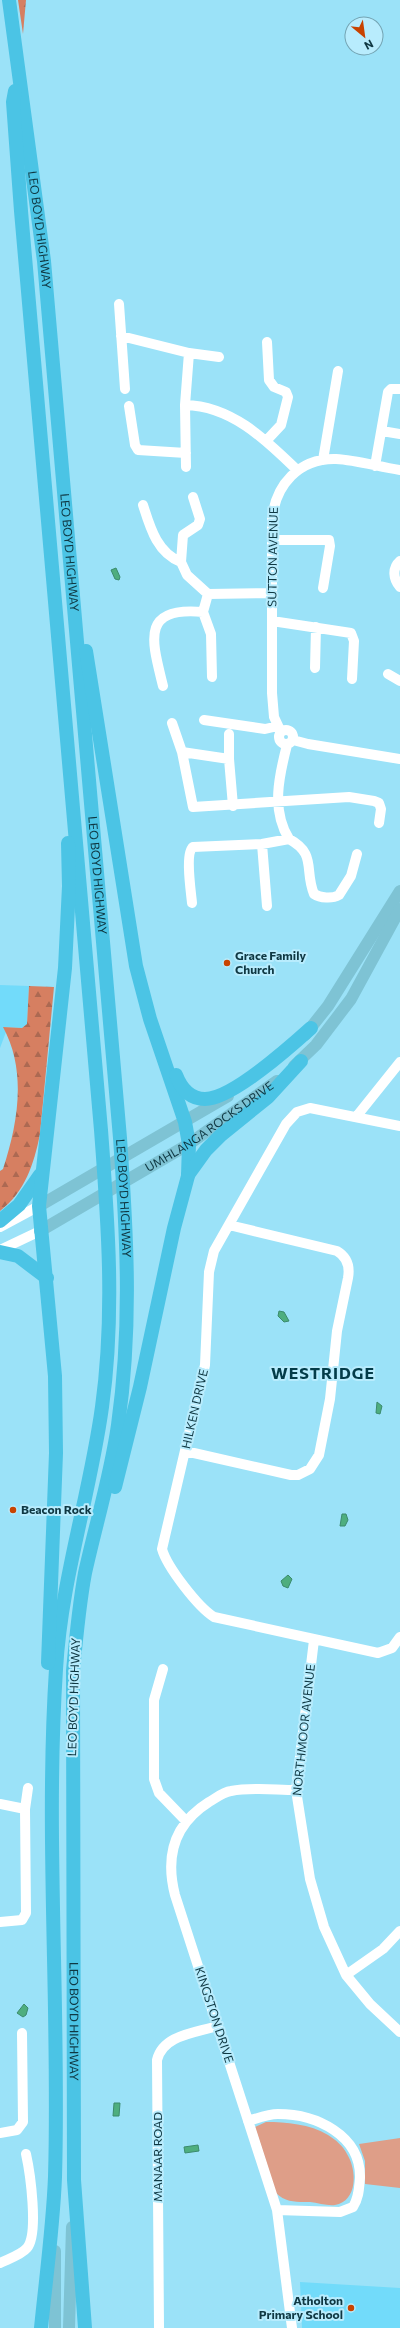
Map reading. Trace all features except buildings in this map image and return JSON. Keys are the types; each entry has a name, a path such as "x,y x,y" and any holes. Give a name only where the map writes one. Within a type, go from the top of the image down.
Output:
{"highway":[{"name":"LEO BOYD HIGHWAY","path":"9,0 44,261 120,1138 128,1275 128,1325 124,1380 110,1469 85,1573 77,1622 72,1672 74,2180"},
{"name":"LEO BOYD HIGHWAY","path":"18,69 13,102 101,1130 109,1244 110,1281 109,1337 102,1410 67,1576 56,1666 53,1851 55,2179"},
{"path":"67,534 136,966 150,1019 185,1122 189,1144 188,1176 174,1228 129,1431 91,1583 80,1651 72,1728"},
{"path":"53,1851 47,1774 47,1715 56,1453 56,1376 47,1278 40,1230 39,1206 60,1018 69,886 57,629"},
{"path":"136,966 179,1083 186,1092 195,1097 211,1098 235,1086 271,1063 311,1028"},
{"path":"188,1176 206,1150 221,1135 268,1097 301,1061"},
{"path":"0,1221 19,1205 34,1185 42,1169"},
{"path":"0,1251 18,1256 47,1278"},
{"path":"41,2328 55,2179"},
{"path":"74,2180 85,2328"}],"main road":[{"name":"UMHLANGA ROCKS DRIVE","path":"39,1206 153,1141 261,1075 294,1048 328,1006 400,891"},
{"name":"UMHLANGA ROCKS DRIVE","path":"40,1230 189,1144 251,1101 301,1061 330,1029 351,999 400,909"},
{"name":"LEO BOYD HIGHWAY","path":"54,2328 55,2179"},
{"name":"LEO BOYD HIGHWAY","path":"69,2328 74,2180"}],"street":[{"path":"119,304 125,389"},
{"path":"121,336 189,353 219,357"},
{"path":"266,342 269,380 274,387 286,392 288,397 282,425 266,441"},
{"path":"186,467 185,405 189,353"},
{"path":"323,460 338,370"},
{"path":"376,466 388,392 391,389 400,389"},
{"path":"185,405 200,405 212,409 248,427 266,441 297,470"},
{"path":"129,406 135,445 138,450 186,453"},
{"path":"382,430 400,434"},
{"name":"SUTTON AVENUE","path":"290,742 279,740 279,729 273,713 272,540 273,509 275,498 284,484 297,470 310,463 323,460 342,460 400,470"},
{"path":"193,498 199,523 183,534 181,562 187,575 208,594 272,593"},
{"path":"143,505 155,539 167,554 181,562"},
{"path":"272,540 329,540 330,546 323,588"},
{"path":"400,561 395,567 394,575 400,587"},
{"path":"208,594 203,612 211,634 212,677"},
{"path":"163,686 154,641 160,619 178,611 203,612"},
{"path":"272,621 352,634 354,641 352,679"},
{"path":"315,668 316,627"},
{"path":"388,674 400,681"},
{"path":"204,720 279,729"},
{"path":"172,723 182,752 192,807 234,806 349,797 374,800 380,806 379,823"},
{"path":"229,734 229,760 234,806"},
{"path":"357,854 353,871 339,896 335,898 314,894 309,863 304,850 289,839 282,825 278,802 278,782 290,742 400,759"},
{"path":"182,752 229,760"},
{"path":"192,903 189,875 192,847 262,844 289,839"},
{"path":"262,844 267,906"},
{"path":"356,1117 400,1062"},
{"name":"HILKEN DRIVE","path":"400,1126 310,1108 303,1110 292,1117 214,1251 210,1264 205,1365 162,1542 162,1549 168,1562 203,1608 214,1617 378,1653 392,1648 400,1637"},
{"path":"0,1227 39,1206"},
{"path":"185,1451 290,1475 298,1474 310,1469 319,1455 330,1400 337,1331 348,1278 348,1264 345,1258 337,1251 229,1225"},
{"path":"0,1251 40,1230"},
{"name":"NORTHMOOR AVENUE","path":"314,1640 296,1790 304,1847 315,1898 324,1927 346,1975 370,2004 400,2032"},
{"path":"163,1669 154,1700 154,1779 159,1793 186,1821"},
{"path":"0,1922 18,1922 22,1920 26,1913 25,1809 28,1788"},
{"name":"KINGSTON DRIVE","path":"292,2328 277,2210 175,1895 171,1874 172,1852 176,1837 186,1821 205,1804 230,1791 296,1790"},
{"path":"0,1804 25,1809"},
{"path":"346,1975 383,1949 400,1931"},
{"name":"MANAAR ROAD","path":"159,2328 157,2060 159,2052 169,2042 217,2026"},
{"path":"0,2133 17,2130 23,2122 22,2033"},
{"path":"248,2121 277,2114 310,2118 344,2137 357,2155 360,2170 359,2195 353,2207 340,2212 277,2210"},
{"path":"0,2263 24,2251 30,2244 33,2203 26,2154"}],"shaded area":[{"path":"116,568 120,577 119,580 115,579 111,570"},
{"path":"0,985 29,986 27,1024 22,1028 4,1027 6,1032 0,1048"},
{"path":"279,1311 284,1312 289,1321 284,1322 278,1316"},
{"path":"377,1402 382,1406 380,1414 376,1413"},
{"path":"342,1514 346,1514 348,1520 345,1526 340,1526"},
{"path":"288,1575 292,1579 288,1588 283,1586 281,1581"},
{"path":"24,2004 28,2008 26,2015 23,2017 17,2013"},
{"path":"114,2103 120,2103 119,2116 113,2116"},
{"path":"266,2122 290,2123 314,2128 328,2135 339,2143 347,2154 353,2168 354,2176 352,2191 348,2198 335,2205 329,2205 292,2201 284,2199 276,2193 255,2127"},
{"path":"400,2138 400,2188 365,2184 365,2161 359,2144"},
{"path":"198,2145 199,2151 185,2153 184,2147"},
{"name":"Atholton Primary School","path":"300,2282 400,2288 400,2328 302,2328"}],"green space":[{"path":"18,0 26,0 23,34"},
{"path":"29,986 54,987 40,1134 35,1156 27,1177 16,1195 0,1211 0,1171 3,1169 13,1134 18,1097 18,1079 15,1061 11,1044 3,1027 22,1028 27,1024"}],"place":[{"name":"Grace Family Church","path":"227,963"},
{"name":"Beacon Rock","path":"13,1510"},
{"name":"Atholton Primary School","path":"351,2308"}],"district":[{"name":"WESTRIDGE","path":"323,1373"}]}
